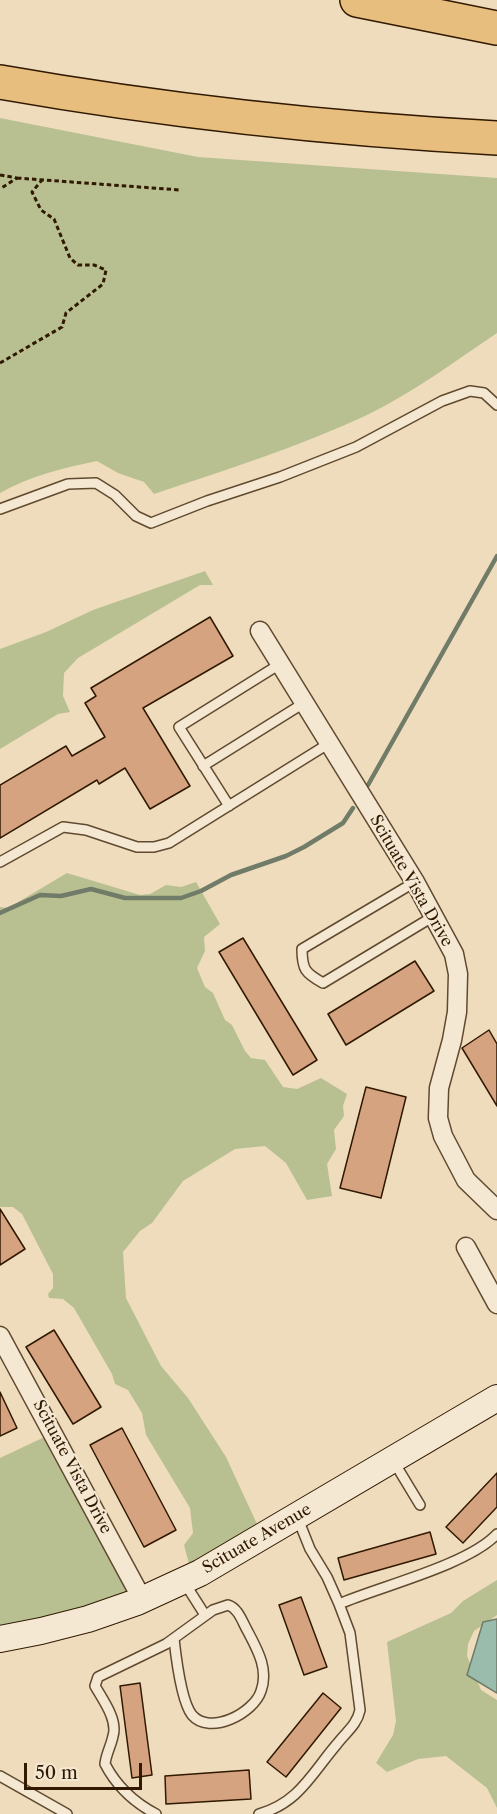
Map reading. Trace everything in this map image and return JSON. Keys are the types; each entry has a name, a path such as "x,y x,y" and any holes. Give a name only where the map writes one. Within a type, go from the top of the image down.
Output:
{"highway":[{"path":"357,0 497,28"},
{"path":"0,82 150,106 286,123 497,138"}],"main road":[{"name":"Scituate Avenue","path":"0,1639 88,1619 142,1599 200,1573 497,1398"}],"street":[{"name":"Scituate Vista Drive","path":"260,631 415,882 454,954 459,984 452,1040 440,1088 438,1118 440,1128 466,1180 497,1210"},
{"path":"466,1247 497,1304"},
{"name":"Scituate Vista Drive","path":"0,1336 142,1599"}],"lane":[{"path":"0,509 68,484 96,483 115,495 136,516 151,523 356,447 442,401 470,391 484,393 497,405"},
{"path":"229,806 179,727 280,664"},
{"path":"203,766 304,704"},
{"path":"0,862 63,827 86,830 137,847 154,847 169,843 328,744"},
{"path":"415,882 302,949 302,964 305,970 322,983 434,916"},
{"path":"393,1460 420,1505"},
{"path":"259,1814 285,1803 301,1789 337,1743 358,1721 360,1710 350,1633 327,1577 310,1549 297,1517"},
{"path":"339,1604 453,1560 489,1542 497,1534"},
{"path":"183,1581 205,1615"},
{"path":"156,1814 132,1799 119,1787 105,1764 114,1727 110,1713 95,1686 98,1677 174,1639 205,1615 222,1606 232,1606 261,1656 263,1674 261,1692 245,1710 234,1718 215,1723 198,1720 185,1701 174,1639"},
{"path":"0,1776 67,1814"}],"path":[{"path":"0,175 180,190"},
{"path":"0,189 17,178"},
{"path":"0,363 62,327 66,313 103,284 105,277 106,270 94,265 78,265 70,258 54,219 41,210 32,192 42,180"}],"green space":[{"path":"0,118 198,157 497,178 497,333 416,388 365,416 287,448 154,494 144,482 118,473 97,461 47,473 0,493"},
{"path":"205,571 213,585 200,585 78,658 64,673 63,696 70,712 58,714 0,749 0,649 46,632 93,610"},
{"path":"67,873 140,895 150,894 166,885 181,887 196,882 220,924 204,937 205,951 197,968 205,987 213,993 225,1020 232,1025 245,1051 251,1058 265,1060 283,1087 297,1089 321,1078 347,1094 343,1106 344,1116 334,1130 336,1149 327,1164 332,1196 307,1200 286,1163 265,1146 235,1149 183,1181 152,1223 140,1231 123,1252 126,1298 161,1366 188,1398 226,1457 263,1537 192,1575 184,1545 193,1533 190,1508 146,1435 142,1413 128,1390 115,1384 112,1374 74,1308 63,1299 49,1298 48,1294 53,1288 53,1274 22,1214 13,1207 0,1207 0,907 8,908"},
{"path":"53,1433 142,1599 0,1640 0,1458"},
{"path":"497,1580 497,1615 474,1631 468,1644 467,1656 481,1690 497,1700 497,1808 487,1788 446,1756 418,1759 387,1772 376,1763 393,1735 396,1721 387,1642 451,1613 463,1601"}],"shaded area":[{"path":"497,1619 497,1693 467,1675 483,1622"}],"building":[{"path":"210,617 233,656 143,708 190,786 150,809 125,768 99,784 97,780 0,838 0,785 66,746 72,756 105,737 85,703 96,696 91,688"},
{"path":"243,938 317,1060 293,1075 219,952"},
{"path":"415,961 434,991 346,1045 328,1014"},
{"path":"489,1030 497,1044 497,1106 462,1048"},
{"path":"366,1087 406,1097 381,1198 340,1188"},
{"path":"0,1209 25,1249 0,1265"},
{"path":"54,1330 101,1407 73,1424 26,1347"},
{"path":"0,1392 17,1428 0,1436"},
{"path":"122,1428 176,1530 144,1547 90,1445"},
{"path":"497,1473 497,1507 463,1543 446,1527"},
{"path":"430,1532 436,1554 344,1580 338,1558"},
{"path":"301,1597 327,1667 304,1675 279,1605"},
{"path":"140,1683 152,1775 132,1778 120,1686"},
{"path":"323,1693 341,1708 286,1777 267,1762"},
{"path":"249,1770 251,1799 166,1804 165,1776"}],"waterway":[{"path":"368,785 497,556"},
{"path":"0,913 40,895 61,896 91,889 125,898 181,898 201,891 231,875 286,856 304,847 343,823 353,808"}]}
